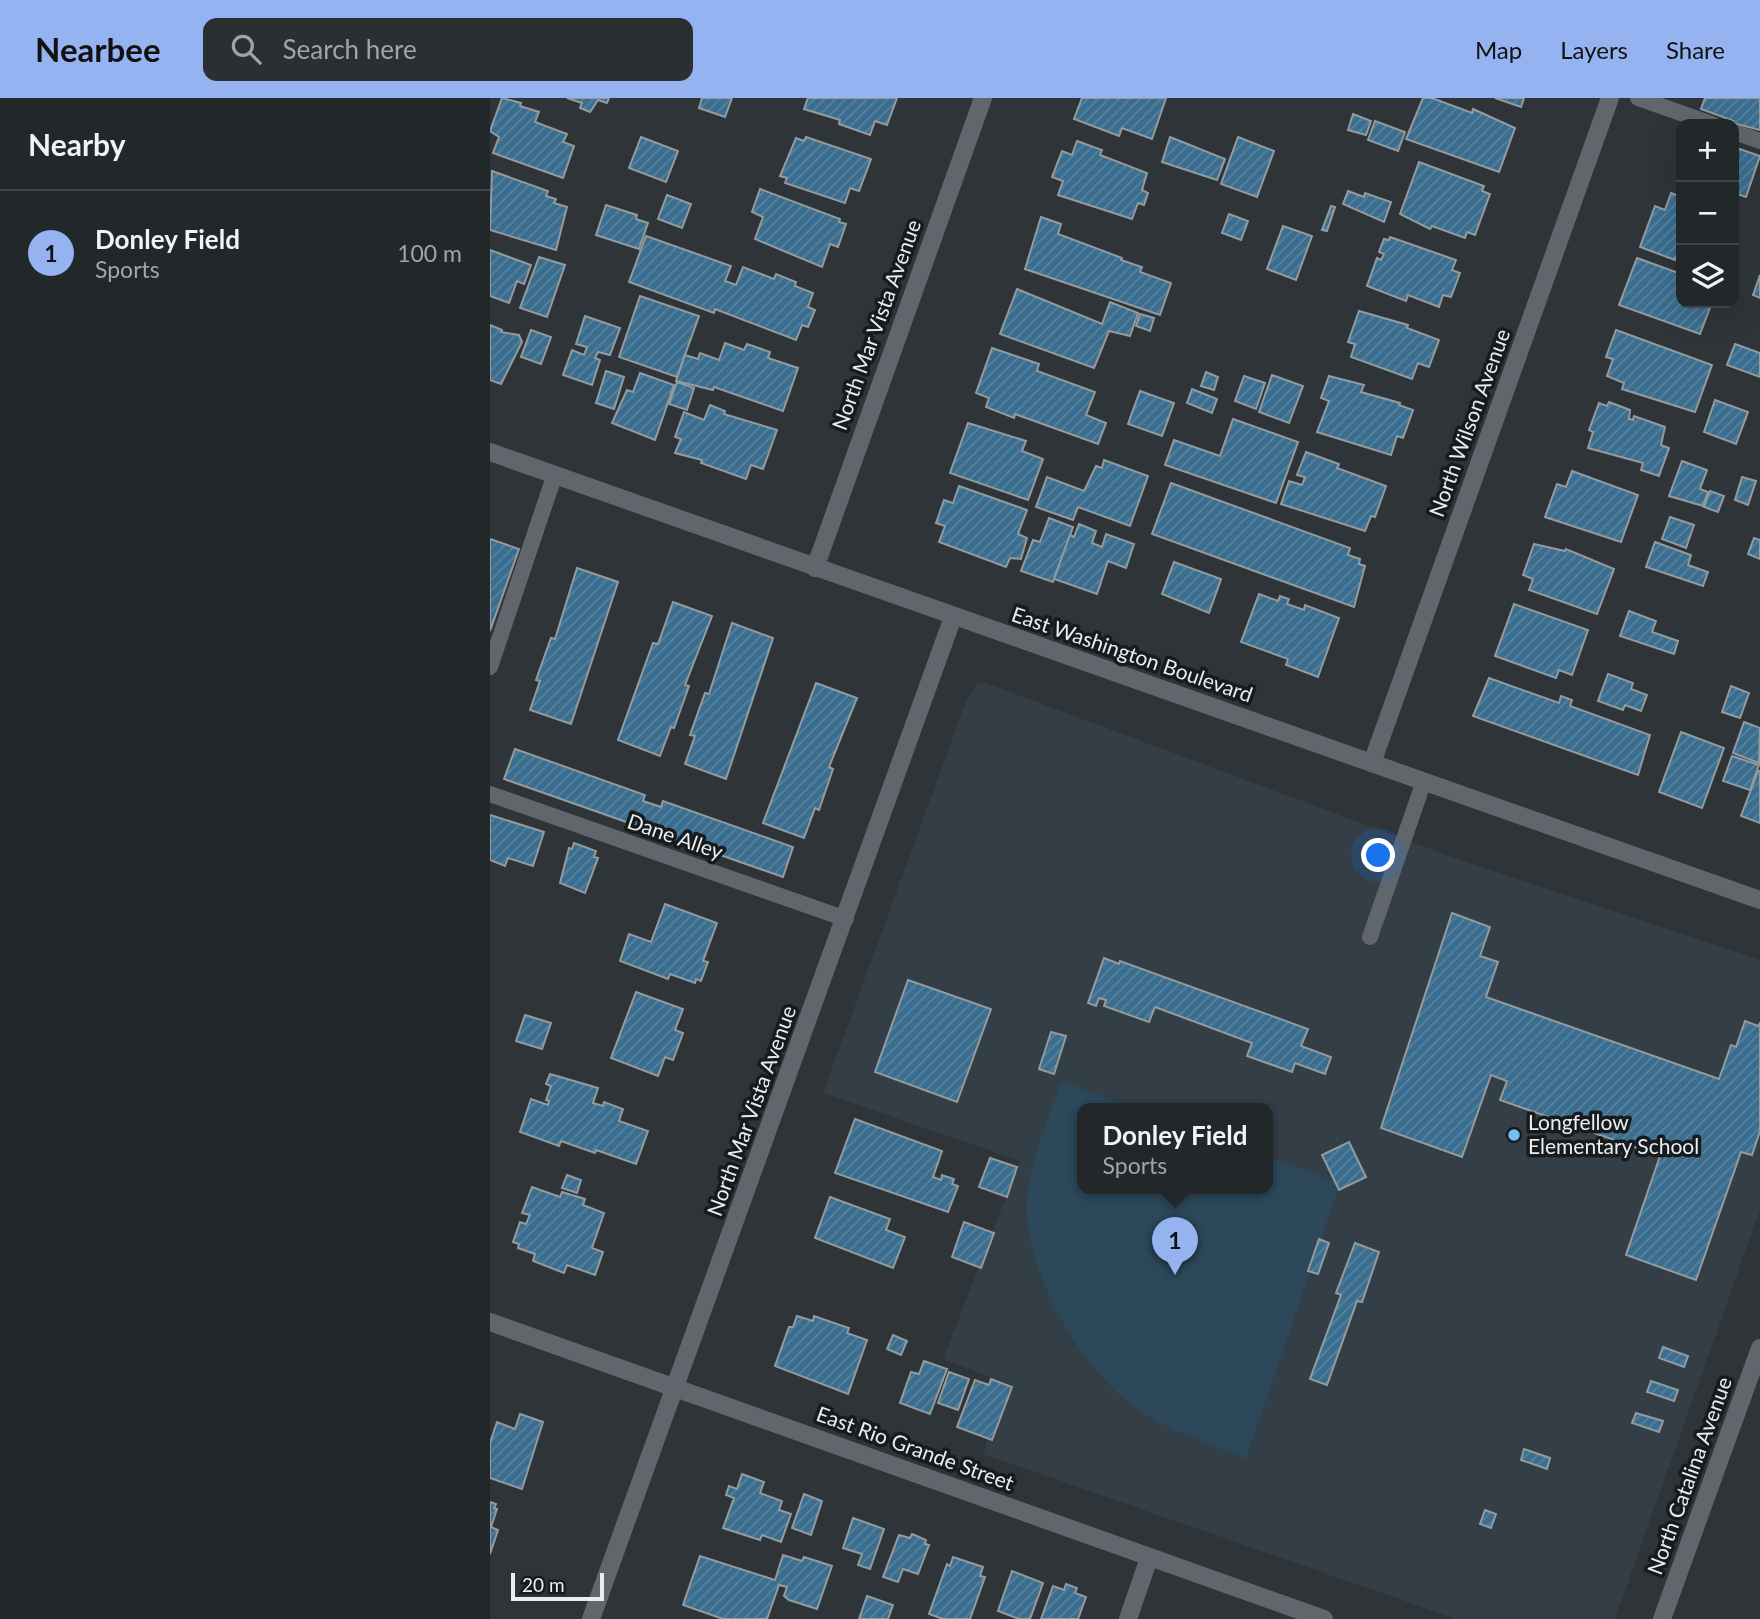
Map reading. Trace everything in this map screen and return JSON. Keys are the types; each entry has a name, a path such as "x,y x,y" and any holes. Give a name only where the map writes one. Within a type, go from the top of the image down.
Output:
{"street":[{"name":"North Mar Vista Avenue","path":"815,568 983,98"},
{"name":"North Wilson Avenue","path":"1372,763 1610,98"},
{"name":"East Washington Boulevard","path":"490,452 1760,900"},
{"name":"North Mar Vista Avenue","path":"591,1619 953,617"},
{"name":"East Rio Grande Street","path":"490,1322 1324,1619"},
{"name":"North Catalina Avenue","path":"1662,1619 1760,1348"},
{"path":"1128,1619 1149,1558"}],"lane":[{"path":"1638,98 1698,119"},
{"path":"1739,134 1760,141"},
{"path":"490,667 555,474"},
{"path":"1370,937 1423,781"},
{"name":"Dane Alley","path":"490,794 846,919"}],"shaded area":[{"name":"Longfellow Elementary School","path":"978,683 986,683 1452,857 1760,960 1760,1210 1615,1619 1456,1619 983,1454 1006,1383 943,1359 1020,1161 823,1093 966,701"},
{"path":"1062,1081 1122,1103 1077,1103 1077,1194 1273,1194 1273,1158 1340,1183 1246,1459 1171,1428 1143,1413 1111,1387 1076,1344 1048,1293 1030,1240 1027,1198 1038,1146"}],"building":[{"path":"502,98 539,112 535,122 567,134 563,142 574,146 563,178 493,153 499,137 490,131"},
{"path":"567,98 609,98 607,103 598,100 590,112 580,108 582,103"},
{"path":"702,98 732,98 725,117 699,108"},
{"path":"808,98 897,98 887,125 875,121 870,135 839,124 840,120 804,109"},
{"path":"1082,98 1166,98 1152,139 1122,128 1119,136 1074,119"},
{"path":"1423,98 1432,98 1472,113 1473,109 1515,128 1499,172 1406,139"},
{"path":"1495,98 1524,98 1521,107"},
{"path":"1705,98 1760,98 1760,130 1739,125 1739,119 1728,119 1701,109"},
{"path":"1353,114 1371,121 1366,135 1348,130"},
{"path":"1375,121 1405,132 1398,151 1368,140"},
{"path":"641,137 678,151 666,182 629,168"},
{"path":"806,137 871,159 859,191 850,188 845,203 785,183 787,178 780,176 796,138 804,141"},
{"path":"1170,137 1225,159 1217,180 1162,162"},
{"path":"1238,137 1274,151 1257,197 1221,184"},
{"path":"1077,141 1102,150 1100,155 1147,173 1142,190 1148,193 1144,205 1138,203 1132,219 1058,195 1063,181 1052,177 1062,151 1072,155"},
{"path":"1739,149 1760,156 1746,197 1739,195"},
{"path":"1419,162 1484,186 1482,191 1490,194 1475,235 1467,232 1465,238 1432,226 1430,229 1400,214"},
{"path":"492,171 548,191 546,196 556,199 554,203 567,207 556,250 490,230"},
{"path":"760,189 840,219 839,222 846,224 838,247 830,244 822,267 755,239 763,217 752,212"},
{"path":"1348,191 1364,197 1365,193 1391,202 1384,222 1343,204"},
{"path":"1671,193 1676,195 1675,260 1640,247 1655,206 1665,210"},
{"path":"667,195 691,204 682,228 658,219"},
{"path":"606,205 637,215 636,219 648,223 639,249 596,235"},
{"path":"1331,206 1335,207 1327,231 1322,230"},
{"path":"1229,214 1248,221 1241,240 1222,233"},
{"path":"1041,217 1061,224 1058,234 1122,258 1121,260 1142,267 1140,272 1171,283 1160,315 1025,269"},
{"path":"1283,226 1312,236 1296,280 1267,269"},
{"path":"646,236 731,266 725,281 736,285 743,267 774,279 776,274 796,282 795,286 813,293 808,307 815,310 808,327 802,325 796,340 715,309 714,313 629,282"},
{"path":"1390,237 1456,260 1452,270 1460,273 1451,297 1443,295 1439,307 1408,295 1406,301 1367,286 1377,258 1381,260 1384,254 1379,252 1384,239 1389,240"},
{"path":"490,250 531,265 524,284 517,281 509,303 490,296"},
{"path":"539,257 565,265 547,317 520,308"},
{"path":"1637,258 1676,272 1676,308 1710,308 1700,334 1619,305"},
{"path":"1760,275 1760,298 1753,295"},
{"path":"1017,289 1102,324 1110,302 1138,313 1130,336 1109,331 1094,368 1000,334"},
{"path":"640,296 699,316 677,377 619,357"},
{"path":"1359,311 1408,325 1407,328 1439,340 1429,367 1418,363 1412,379 1351,357 1355,344 1348,342"},
{"path":"1140,314 1154,318 1150,331 1136,326"},
{"path":"585,316 620,328 610,355 598,352 595,358 600,360 592,385 563,375 572,350 584,355 587,347 576,344"},
{"path":"490,325 502,330 501,332 519,335 522,342 501,384 490,380"},
{"path":"531,330 551,337 541,364 521,357"},
{"path":"1616,330 1712,365 1695,412 1622,389 1624,383 1607,376 1613,359 1606,357"},
{"path":"725,343 744,350 747,344 770,352 768,358 798,368 783,411 714,387 713,390 676,381 685,355 698,359 700,353 719,360"},
{"path":"1735,344 1760,353 1760,377 1727,365"},
{"path":"992,348 1039,364 1037,371 1095,392 1086,415 1106,423 1098,444 1015,414 1014,418 986,407 989,398 976,393"},
{"path":"606,371 624,377 614,409 596,403"},
{"path":"1206,372 1218,377 1214,390 1201,386"},
{"path":"640,373 674,385 655,440 612,423 627,390 633,392"},
{"path":"1272,375 1303,386 1289,423 1259,412"},
{"path":"1244,376 1265,383 1256,409 1235,401"},
{"path":"1329,376 1364,385 1361,392 1400,403 1399,405 1413,410 1403,438 1397,436 1391,455 1317,432 1329,401 1321,398"},
{"path":"677,382 694,388 687,410 669,404"},
{"path":"1192,389 1217,399 1212,413 1187,403"},
{"path":"1140,391 1174,403 1162,436 1128,424"},
{"path":"1715,400 1748,412 1736,444 1704,432"},
{"path":"1609,402 1630,410 1629,419 1633,420 1634,416 1665,427 1661,445 1669,448 1659,476 1641,470 1643,463 1588,448 1593,432 1589,430 1599,403 1607,406"},
{"path":"710,405 725,411 724,414 777,430 763,469 751,465 746,479 701,463 702,460 675,453 681,439 675,437 684,412 704,420"},
{"path":"1233,419 1298,442 1276,503 1165,465 1174,440 1220,456"},
{"path":"968,423 1026,441 1022,451 1043,459 1028,500 950,473"},
{"path":"1306,452 1339,464 1337,468 1386,486 1375,517 1371,516 1365,531 1281,504 1289,481 1302,485 1305,477 1297,475"},
{"path":"1104,460 1148,476 1130,526 1078,507 1073,520 1036,507 1047,477 1084,491 1096,466 1102,468"},
{"path":"1682,461 1707,470 1700,489 1708,492 1703,506 1669,496"},
{"path":"1572,471 1638,495 1621,542 1545,517 1557,484 1566,487"},
{"path":"1742,477 1756,481 1748,505 1735,500"},
{"path":"1171,483 1350,548 1348,555 1360,559 1359,564 1365,566 1354,607 1152,534"},
{"path":"959,486 1027,510 1018,534 1027,538 1021,559 1010,558 1006,567 939,542 945,526 936,523 944,500 953,503"},
{"path":"1710,491 1724,496 1718,512 1704,507"},
{"path":"1670,517 1694,525 1686,548 1662,539"},
{"path":"1049,518 1073,527 1053,582 1021,571 1033,540 1040,542"},
{"path":"1079,524 1096,531 1092,543 1102,547 1106,534 1134,544 1126,568 1108,561 1097,594 1054,579 1070,535 1074,537"},
{"path":"1754,538 1760,540 1760,559 1748,554"},
{"path":"490,539 519,549 490,631"},
{"path":"1655,542 1691,555 1688,565 1708,572 1703,586 1646,567"},
{"path":"1534,544 1565,551 1566,549 1614,569 1597,614 1529,590 1533,579 1523,575"},
{"path":"1174,562 1221,579 1209,613 1162,594"},
{"path":"577,568 618,582 571,724 530,710 540,681 536,680 551,638 555,639"},
{"path":"1259,594 1278,601 1280,596 1289,599 1287,604 1304,610 1305,605 1339,618 1318,677 1286,665 1288,659 1241,642"},
{"path":"673,602 712,616 685,685 689,686 674,728 671,727 660,756 618,740 653,643 658,644"},
{"path":"1514,604 1588,630 1572,675 1559,670 1556,678 1495,656"},
{"path":"1629,611 1656,621 1652,632 1678,641 1674,654 1620,636"},
{"path":"732,623 773,638 726,779 685,764 695,736 690,735 705,693 709,694"},
{"path":"1608,674 1633,683 1631,689 1647,695 1641,711 1625,705 1623,710 1598,701"},
{"path":"1489,678 1559,703 1561,696 1572,700 1570,706 1650,735 1638,775 1473,716"},
{"path":"816,683 857,698 829,767 833,769 819,810 815,808 804,838 763,823"},
{"path":"1731,686 1749,693 1740,718 1722,712"},
{"path":"1744,722 1760,728 1759,763 1733,753"},
{"path":"1681,732 1724,748 1702,808 1659,792"},
{"path":"515,749 645,795 643,801 661,807 663,801 793,847 783,877 504,779"},
{"path":"1732,756 1759,765 1750,790 1723,781"},
{"path":"1760,771 1760,823 1741,816"},
{"path":"490,815 544,832 533,866 508,858 505,866 490,860"},
{"path":"574,843 596,851 594,857 598,858 585,893 560,883 569,848 572,849"},
{"path":"665,904 717,923 703,961 708,962 701,981 696,979 695,983 670,974 668,979 620,961 629,934 651,942"},
{"path":"1452,913 1490,927 1480,956 1498,962 1486,997 1719,1079 1731,1045 1736,1047 1745,1021 1758,1026 1760,1023 1760,1131 1752,1155 1741,1152 1696,1280 1626,1255 1660,1156 1500,1100 1507,1081 1491,1075 1462,1157 1381,1128"},
{"path":"1104,958 1119,964 1120,961 1308,1029 1301,1046 1331,1057 1325,1074 1295,1063 1292,1072 1247,1056 1252,1043 1155,1007 1149,1022 1104,1006 1106,1000 1099,998 1096,1006 1088,1003"},
{"path":"908,980 991,1009 957,1102 875,1072"},
{"path":"636,992 683,1009 675,1030 683,1033 673,1060 665,1057 658,1076 611,1058"},
{"path":"525,1015 551,1023 542,1049 516,1041"},
{"path":"1051,1032 1066,1036 1054,1074 1039,1069"},
{"path":"550,1074 598,1088 593,1103 603,1106 604,1102 623,1109 619,1121 648,1131 636,1164 561,1141 559,1146 520,1132 531,1099 548,1105 549,1101 546,1100 551,1086 546,1084"},
{"path":"855,1119 942,1151 933,1177 941,1180 942,1175 954,1179 952,1184 958,1186 948,1212 835,1173"},
{"path":"1349,1142 1366,1177 1339,1190 1322,1155"},
{"path":"990,1158 1017,1167 1007,1197 979,1187"},
{"path":"567,1175 581,1180 577,1193 562,1188"},
{"path":"532,1187 560,1197 562,1192 585,1199 583,1205 604,1213 592,1248 603,1252 595,1275 567,1265 564,1273 533,1261 535,1254 518,1248 519,1244 513,1242 520,1222 526,1224 530,1215 522,1213"},
{"path":"830,1197 890,1219 886,1230 905,1237 893,1268 815,1238"},
{"path":"964,1222 994,1233 981,1268 952,1257"},
{"path":"1319,1239 1329,1243 1318,1274 1308,1271"},
{"path":"1355,1243 1379,1252 1362,1302 1357,1301 1327,1385 1310,1379 1341,1295 1336,1293"},
{"path":"797,1316 813,1321 814,1316 849,1328 847,1333 867,1340 848,1394 775,1366 789,1327 793,1327"},
{"path":"893,1335 907,1341 901,1355 887,1349"},
{"path":"1663,1347 1688,1356 1684,1367 1659,1358"},
{"path":"924,1361 947,1369 930,1414 900,1403 911,1372 919,1374"},
{"path":"949,1372 969,1379 958,1410 938,1403"},
{"path":"991,1379 1012,1387 992,1440 957,1427 975,1380 989,1385"},
{"path":"1651,1381 1678,1390 1674,1401 1647,1392"},
{"path":"1636,1413 1663,1421 1659,1432 1632,1423"},
{"path":"520,1414 543,1422 522,1489 490,1478 490,1443 497,1422 515,1429"},
{"path":"1524,1449 1550,1458 1547,1469 1521,1460"},
{"path":"742,1474 764,1482 760,1493 782,1501 779,1510 791,1514 781,1542 762,1535 760,1540 723,1528 734,1498 726,1495 729,1486 737,1489"},
{"path":"804,1494 822,1501 811,1535 792,1528"},
{"path":"490,1502 496,1504 494,1508 497,1509 491,1527 498,1530 490,1554"},
{"path":"1485,1510 1496,1514 1491,1528 1480,1524"},
{"path":"853,1518 884,1529 870,1569 858,1565 862,1554 843,1548"},
{"path":"912,1534 926,1540 925,1544 929,1545 918,1574 903,1569 898,1582 883,1577 899,1535 910,1538"},
{"path":"783,1555 802,1561 804,1557 832,1566 817,1609 789,1600 784,1596 787,1587 779,1585 767,1619 723,1619 683,1605 700,1556 775,1580"},
{"path":"953,1557 983,1567 980,1576 985,1577 970,1619 943,1619 929,1614 947,1564 950,1566"},
{"path":"1012,1571 1043,1583 1030,1619 1019,1619 998,1611"},
{"path":"1066,1584 1077,1588 1075,1593 1086,1597 1078,1619 1041,1619 1053,1586 1064,1590"},
{"path":"867,1596 893,1605 888,1619 859,1619"}],"place":[{"name":"Longfellow Elementary School","path":"1514,1135"},
{"name":"Donley Field","path":"1175,1275"}]}
